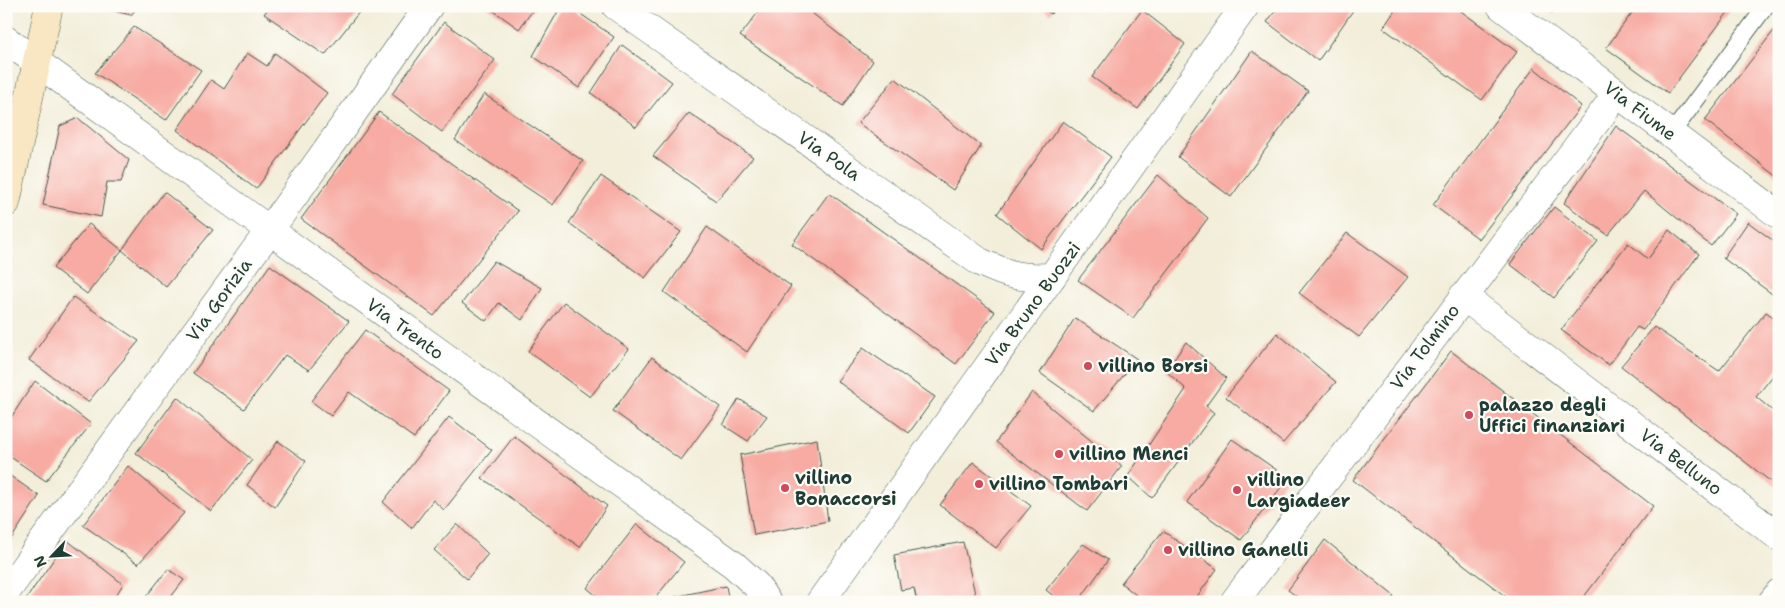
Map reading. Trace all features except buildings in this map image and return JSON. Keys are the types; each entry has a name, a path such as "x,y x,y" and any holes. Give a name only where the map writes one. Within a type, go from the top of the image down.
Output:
{"main road":[{"path":"6,204 49,6"}],"street":[{"name":"Via Gorizia","path":"6,592 269,231 429,6"},
{"name":"Via Pola","path":"616,6 980,262 1006,274 1020,277 1052,277"},
{"name":"Via Bruno Buozzi","path":"820,602 1245,6"},
{"name":"Via Fiume","path":"1500,6 1779,215"},
{"name":"Via Trento","path":"6,40 734,565 756,585 767,602"},
{"name":"Via Tolmino","path":"1234,602 1617,94"},
{"name":"Via Belluno","path":"1463,296 1779,537"},
{"path":"1772,602 1779,593"}],"lane":[{"path":"1671,134 1766,6"}],"place":[{"name":"villino Borsi","path":"1088,366"},
{"name":"palazzo degli Uffici finanziari","path":"1469,415"},
{"name":"villino Menci","path":"1059,454"},
{"name":"villino Tombari","path":"979,484"},
{"name":"villino Bonaccorsi","path":"785,488"},
{"name":"villino Largiadeer","path":"1237,490"},
{"name":"villino Ganelli","path":"1168,550"}]}
